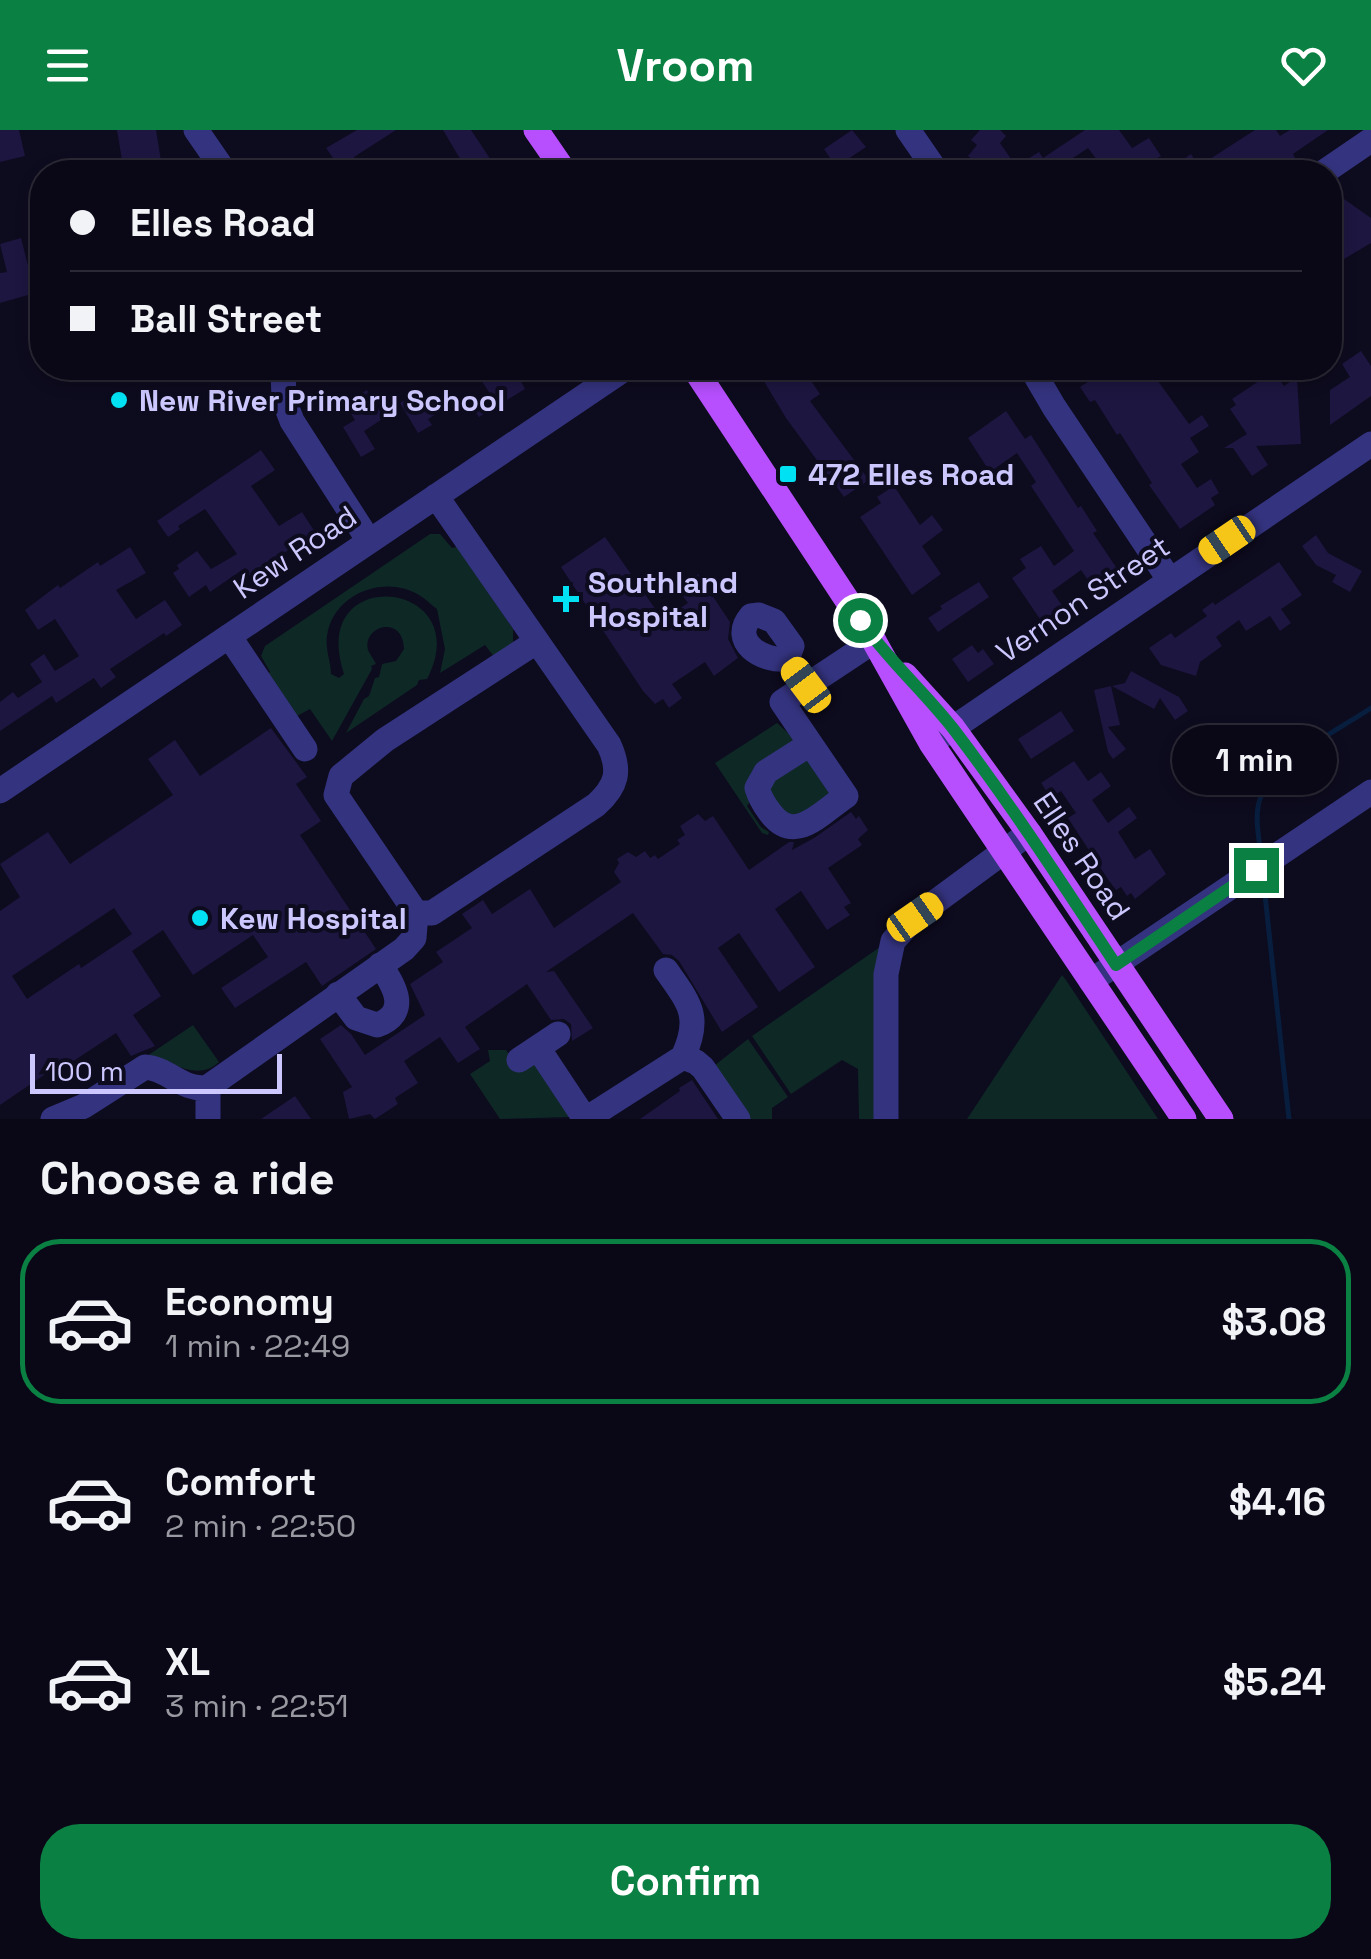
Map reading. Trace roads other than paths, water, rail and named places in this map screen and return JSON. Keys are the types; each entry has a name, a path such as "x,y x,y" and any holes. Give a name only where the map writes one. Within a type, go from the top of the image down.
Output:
{"main road":[{"path":"536,130 557,160"},
{"name":"Elles Road","path":"702,380 874,641 931,743 1184,1119"},
{"name":"Elles Road","path":"874,641 953,728 1030,833 1221,1119"}],"street":[{"path":"196,130 217,160"},
{"path":"908,130 929,160"},
{"path":"1342,160 1371,140"},
{"path":"283,380 284,400 292,421 369,541"},
{"name":"Kew Road","path":"0,791 608,380"},
{"path":"1042,380 1054,407 1169,579"},
{"name":"Vernon Street","path":"931,743 1371,444"},
{"path":"416,912 432,914 596,805 616,783 616,759 609,745 436,496"},
{"path":"229,636 305,748"},
{"path":"810,744 782,702 874,641"},
{"path":"53,1119 84,1106 145,1067 190,1088 208,1087 414,938 416,912 336,795 336,785 341,776 385,740 536,642"},
{"path":"787,659 806,685"},
{"path":"1091,982 1371,792"},
{"path":"886,1119 886,974 893,942 915,917 1030,833"},
{"path":"338,994 356,1018 369,1024 383,1024 396,1009 398,996 380,965"},
{"path":"666,970 690,1002 692,1039 683,1058"},
{"path":"538,1047 586,1119 683,1058 703,1068 738,1119"},
{"path":"208,1087 208,1119"}],"waterway":[{"path":"1261,855 1257,813 1267,786 1292,760 1371,708"},
{"path":"1263,876 1289,1119"}],"place":[{"name":"New River Primary School","path":"119,400"},
{"name":"472 Elles Road","path":"788,474"},
{"name":"Southland Hospital","path":"566,599"},
{"name":"Kew Hospital","path":"200,918"}]}
